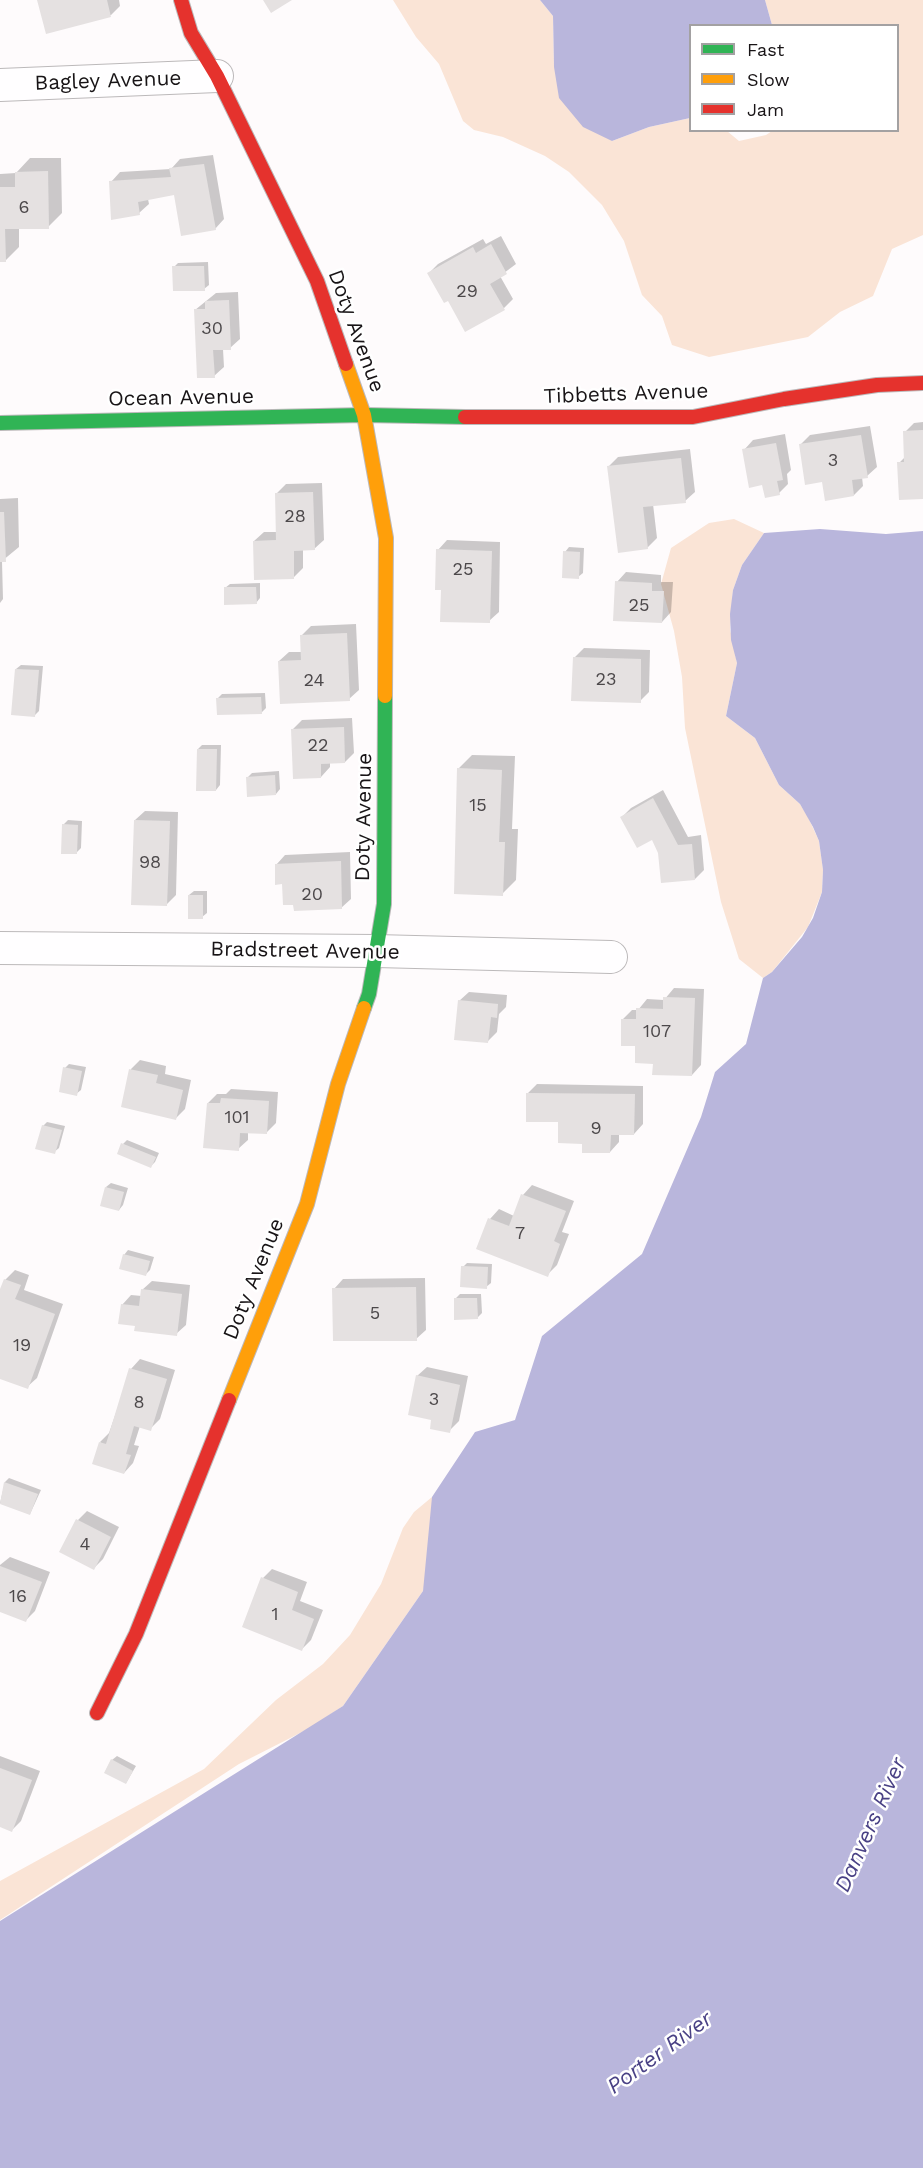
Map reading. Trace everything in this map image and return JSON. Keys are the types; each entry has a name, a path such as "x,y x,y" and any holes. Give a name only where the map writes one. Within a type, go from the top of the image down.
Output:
{"street":[{"name":"Doty Avenue","path":"98,1713 136,1634 307,1203 338,1084 369,994 384,892 386,538 364,415 317,281 217,76 191,33 181,0"},
{"name":"Bagley Avenue","path":"0,85 217,76"},
{"name":"Tibbetts Avenue","path":"364,415 573,419 693,417 807,395 877,385 923,383"},
{"name":"Ocean Avenue","path":"0,423 364,415"},
{"name":"Bradstreet Avenue","path":"0,948 376,951 611,957"}],"shaded area":[{"path":"393,0 540,0 553,16 554,67 612,141 649,127 689,118 689,132 728,132 739,141 770,132 899,132 899,24 772,24 765,0 923,0 923,235 892,249 873,296 840,312 808,337 709,357 672,345 662,316 642,295 624,241 602,205 569,172 545,156 503,137 474,130 463,121 439,64 416,37"},
{"path":"734,519 764,533 742,565 733,590 730,629 737,663 726,716 755,738 779,785 800,804 819,841 823,870 822,892 808,927 772,972 763,978 739,959 721,902 685,728 682,677 674,631 661,584 671,548 709,523"},
{"path":"432,1497 441,1515 423,1591 343,1706 310,1728 239,1764 0,1920 0,1881 204,1769 276,1700 323,1664 350,1635 381,1584 403,1528 414,1512"}],"water":[{"path":"540,0 765,0 772,24 689,24 689,118 649,127 612,141 583,127 559,98 554,67 553,16"},
{"path":"820,529 886,534 923,531 923,2168 0,2168 0,1921 343,1706 423,1591 432,1497 475,1432 515,1420 542,1336 642,1254 701,1117 715,1072 746,1044 763,978 772,972 802,937 813,918 822,892 823,870 819,841 813,827 800,804 779,785 755,738 726,716 737,663 731,640 730,614 733,590 742,565 764,533"}],"building":[{"path":"37,0 107,0 111,17 46,34"},
{"path":"263,0 292,0 271,13"},
{"path":"204,164 216,230 181,236 174,195 138,202 140,215 111,220 109,181 171,177 169,168"},
{"path":"48,171 49,229 5,229 6,262 0,262 0,187 15,187 15,172"},
{"path":"491,244 507,274 490,284 505,310 465,332 448,301 444,303 427,273 473,247 476,253"},
{"path":"172,266 204,266 205,291 173,291"},
{"path":"229,300 231,350 213,350 215,378 197,378 194,309 205,309 205,301"},
{"path":"923,430 923,499 899,500 897,462 904,462 903,431"},
{"path":"861,435 868,478 852,480 854,496 825,501 822,482 805,485 799,444"},
{"path":"776,443 783,480 777,481 780,495 765,498 762,485 749,488 742,449"},
{"path":"681,458 686,503 643,507 648,549 618,553 607,466"},
{"path":"313,492 315,550 294,551 294,579 254,580 253,541 276,540 275,493"},
{"path":"0,512 4,512 6,562 0,562"},
{"path":"436,549 492,551 490,623 440,622 441,590 435,590"},
{"path":"563,551 580,552 579,579 562,578"},
{"path":"615,581 652,583 652,591 664,591 662,623 613,621"},
{"path":"224,587 256,587 257,604 224,605"},
{"path":"347,633 350,701 280,704 278,661 301,660 300,635"},
{"path":"573,657 641,659 641,703 571,701"},
{"path":"15,669 39,670 35,717 11,715"},
{"path":"261,697 262,714 217,715 216,698"},
{"path":"344,727 345,763 321,764 321,778 293,779 291,729"},
{"path":"197,749 217,749 216,791 196,791"},
{"path":"457,768 502,770 499,842 505,842 503,896 454,894"},
{"path":"275,775 276,795 247,797 246,777"},
{"path":"653,798 678,845 692,844 695,880 661,883 658,853 652,840 637,848 620,817"},
{"path":"134,820 170,821 167,906 131,905"},
{"path":"62,824 78,825 77,854 61,854"},
{"path":"341,861 342,909 294,911 293,905 283,905 282,884 275,885 275,864"},
{"path":"188,895 203,895 203,919 188,919"},
{"path":"663,997 695,998 692,1076 652,1075 653,1064 635,1063 635,1046 621,1046 621,1019 636,1019 636,1008 663,1009"},
{"path":"458,1000 498,1004 497,1018 491,1017 488,1043 454,1040"},
{"path":"63,1067 82,1071 77,1096 59,1092"},
{"path":"129,1069 158,1075 156,1083 183,1090 176,1120 121,1107"},
{"path":"526,1093 635,1094 634,1135 611,1135 610,1153 582,1153 582,1144 558,1143 558,1122 526,1122"},
{"path":"221,1098 269,1101 267,1134 240,1133 239,1151 203,1148 207,1103 220,1103"},
{"path":"42,1125 62,1130 55,1154 35,1149"},
{"path":"121,1143 156,1157 151,1168 117,1154"},
{"path":"105,1187 124,1192 119,1211 100,1206"},
{"path":"521,1194 566,1211 554,1241 560,1244 548,1277 476,1249 488,1218 509,1226"},
{"path":"123,1254 150,1261 146,1276 119,1269"},
{"path":"461,1266 488,1267 487,1289 460,1287"},
{"path":"4,1279 21,1285 15,1299 55,1314 28,1389 0,1379 0,1289"},
{"path":"416,1287 417,1341 333,1341 332,1288"},
{"path":"141,1289 182,1294 177,1336 134,1331 135,1326 118,1324 121,1304 139,1306"},
{"path":"454,1298 477,1298 478,1319 454,1320"},
{"path":"129,1368 167,1379 151,1431 134,1426 126,1454 131,1455 124,1474 92,1464 99,1442 106,1444"},
{"path":"416,1375 460,1385 450,1433 430,1429 431,1420 408,1415"},
{"path":"4,1482 38,1494 30,1515 0,1504"},
{"path":"76,1519 111,1537 94,1570 59,1552"},
{"path":"0,1566 42,1582 26,1622 0,1612"},
{"path":"261,1577 298,1592 292,1610 314,1619 302,1651 242,1627"},
{"path":"111,1759 133,1771 126,1784 104,1773"},
{"path":"0,1768 32,1780 12,1832 0,1827"}],"traffic: fast":[{"path":"0,423 364,415 465,417"},
{"path":"364,1008 369,994 384,904 385,696"}],"traffic: slow":[{"path":"346,364 364,415 386,538 385,696"},
{"path":"229,1400 307,1204 338,1084 364,1008"}],"traffic: jam":[{"path":"181,0 191,33 217,76 317,281 346,364"},
{"path":"465,417 693,417 784,399 877,385 923,383"},
{"path":"97,1713 136,1634 229,1400"}],"water label":[{"name":"Danvers River","path":"871,1825"},
{"name":"Porter River","path":"660,2053"}]}
